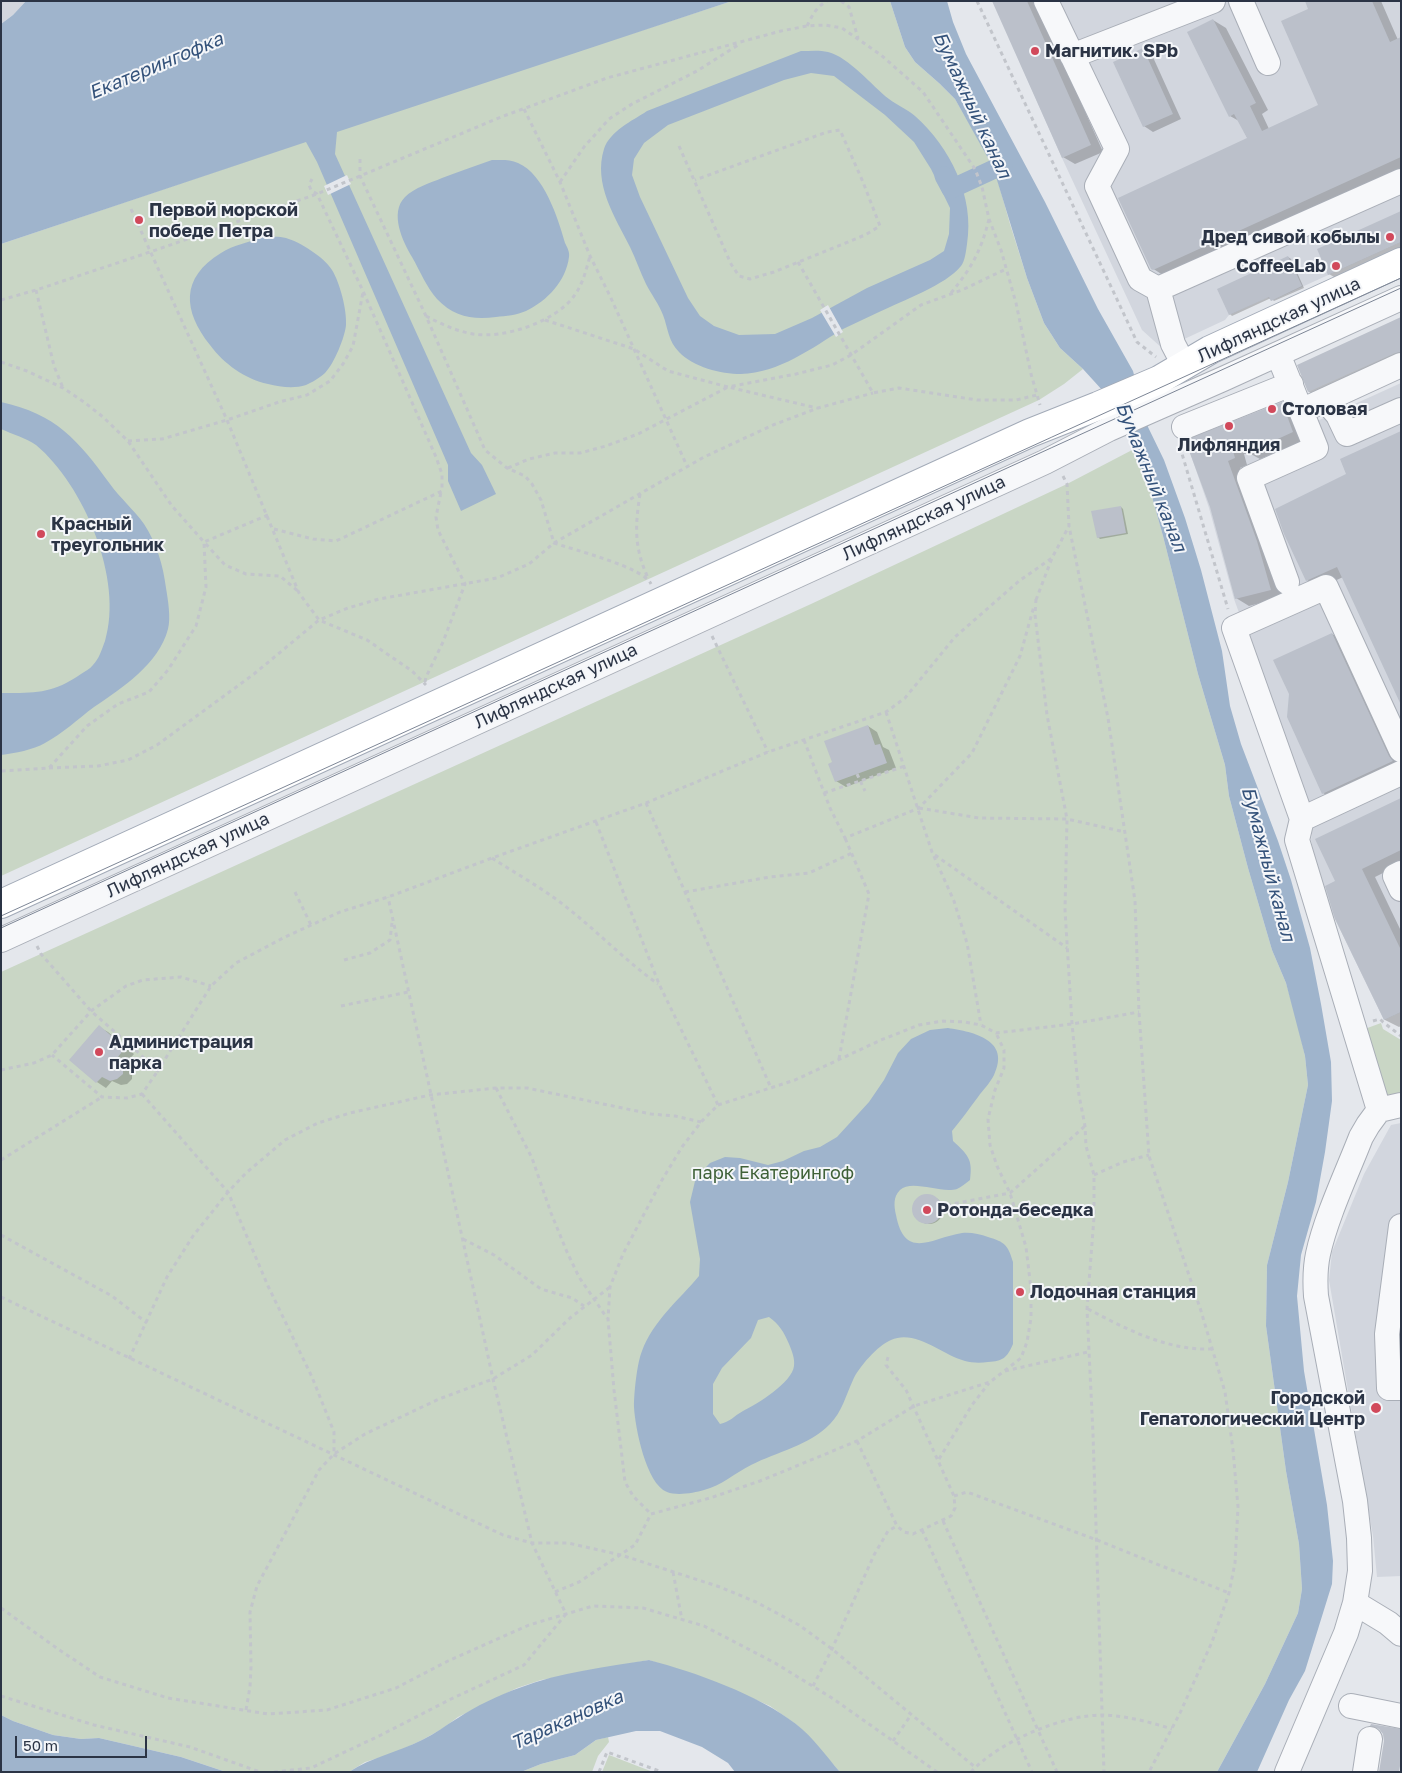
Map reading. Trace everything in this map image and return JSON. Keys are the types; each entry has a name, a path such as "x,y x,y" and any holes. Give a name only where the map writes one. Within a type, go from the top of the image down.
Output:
{"main road":[{"name":"Лифляндская улица","path":"1162,380 1210,350 1401,262"},
{"path":"1103,418 1162,380"},
{"name":"Лифляндская улица","path":"1,904 1030,433 1103,418"}],"street":[{"path":"1046,1 1118,149 1097,186 1140,279 1158,288 1173,344 1184,365"},
{"path":"1072,56 1213,1"},
{"path":"1241,1 1268,63"},
{"path":"1158,288 1401,181"},
{"name":"Лифляндская улица","path":"1162,380 1278,354 1401,298"},
{"path":"1278,354 1316,448 1249,478 1287,582"},
{"path":"1301,411 1401,365"},
{"path":"1182,437 1291,384"},
{"path":"1325,400 1338,415 1347,434 1401,410"},
{"name":"Лифляндская улица","path":"1,940 1045,462 1103,418"},
{"path":"1287,1772 1346,1633 1356,1603 1366,1537 1355,1501 1316,1296 1315,1276 1318,1254 1325,1229 1361,1138 1368,1125 1390,1107 1297,840 1302,819 1234,628 1326,586 1401,750"},
{"path":"1302,819 1401,773"},
{"path":"1401,873 1395,876 1401,889"},
{"path":"1401,1226 1386,1334 1389,1388 1401,1388"},
{"path":"1356,1603 1388,1623 1401,1634"},
{"path":"1351,1706 1401,1716"},
{"path":"1365,1772 1370,1740"}],"path":[{"path":"806,26 820,4 827,1"},
{"path":"841,1 849,7 858,39"},
{"path":"977,1 1137,342 1162,380"},
{"path":"1,300 150,252 317,194 423,148 607,78 781,31 806,26 825,26 842,28 881,55 923,92 974,169 982,187 1016,303 1031,374 1041,407"},
{"path":"560,182 584,147 609,119 641,99 697,71 741,43"},
{"path":"524,109 560,182 590,256 687,466"},
{"path":"679,146 731,264 739,276 750,279 774,272 865,235 880,226 840,130 827,132 695,180"},
{"path":"360,159 360,176 486,450 507,468 525,476 532,484 541,500 554,543"},
{"path":"312,179 309,185 311,190 317,194 363,291 442,474 442,491 436,517 438,530 465,584 443,642 424,683"},
{"path":"131,209 227,420 268,514 299,593"},
{"path":"950,294 973,263 983,243 990,219"},
{"path":"426,316 449,328 474,334 505,332 527,327 546,320 574,296 583,282 590,256"},
{"path":"798,262 873,393"},
{"path":"507,468 529,459 546,455 580,452 606,446 638,434 728,387 832,365 851,355 921,305 1006,269"},
{"path":"36,290 54,366 63,388"},
{"path":"128,441 162,439 307,395 330,380 353,346 363,291"},
{"path":"546,320 634,349 668,370 728,387 818,408"},
{"path":"1,362 28,371 63,388 84,402 128,441 172,506 225,564 246,574 280,576 299,593 320,620 367,640 412,671 427,688"},
{"path":"1,771 98,766 128,760 157,744 254,674 320,620 348,608 380,598 497,578 529,564 554,543 687,466 773,425 818,408 899,388 977,400 1016,400 1037,395"},
{"path":"1182,437 1234,628"},
{"path":"1060,471 1067,484 1069,526 1108,718 1135,901 1139,1012 1149,1155 1201,1311 1225,1392 1238,1507 1235,1563 1229,1593 1212,1642 1172,1728 1149,1772"},
{"path":"273,529 313,539 336,542 442,491"},
{"path":"640,493 636,519 637,545 641,563 653,589"},
{"path":"204,542 268,514"},
{"path":"845,838 919,808 972,752 1020,656 1036,599 1052,558 1069,526"},
{"path":"49,768 87,726 118,704 149,692 168,670 196,626 206,587 204,542"},
{"path":"554,543 633,569 648,579"},
{"path":"1,1160 102,1097 127,1098 142,1094 211,986 236,963 340,912 388,897 646,804 768,752 886,712 905,698 955,637 1019,581 1052,558"},
{"path":"1036,599 1035,616 1047,715 1067,819 1065,910 1072,1024 1086,1146 1094,1174 1094,1217 1087,1309 1097,1540 1104,1772"},
{"path":"710,633 768,752"},
{"path":"886,712 933,854 954,901 967,944 981,1026"},
{"path":"804,740 824,793 869,894 839,1059"},
{"path":"824,793 905,766"},
{"path":"857,774 865,791"},
{"path":"646,804 771,1088"},
{"path":"919,808 979,818 1067,819 1125,832"},
{"path":"596,822 659,984 718,1105"},
{"path":"685,892 770,877 809,873 852,853"},
{"path":"933,854 1068,948"},
{"path":"492,858 540,888 569,910 644,974 659,984"},
{"path":"295,892 311,925"},
{"path":"388,897 493,1379 532,1543 566,1614"},
{"path":"344,960 370,953 390,940 393,920"},
{"path":"35,941 41,954 92,1011 157,1072"},
{"path":"1,1070 34,1064 52,1055 92,1011 126,986 143,980 181,978 211,986"},
{"path":"342,1006 408,992"},
{"path":"650,1514 633,1496 625,1482 608,1319 610,1287 623,1254 662,1180 682,1147 701,1122 718,1105 795,1080 919,1025 943,1021 965,1022 981,1026 996,1033 1072,1024 1139,1012"},
{"path":"1383,1022 1401,1036"},
{"path":"938,1459 972,1405 990,1382 1020,1358 1027,1342 1031,1318 1031,1289 1026,1247 1010,1193 997,1166 990,1145 988,1120 995,1090 1004,1068 1004,1050 996,1033"},
{"path":"52,1055 102,1097"},
{"path":"129,1359 167,1277 193,1236 228,1192 246,1173 285,1140 318,1123 350,1113 430,1095 496,1088 527,1088 651,1114 675,1116 701,1122"},
{"path":"496,1088 532,1158 551,1213 579,1277 608,1319"},
{"path":"142,1094 228,1192 268,1286 312,1378 334,1432 334,1454"},
{"path":"948,1205 1010,1193 1085,1126"},
{"path":"1094,1174 1123,1162 1149,1155"},
{"path":"1,1235 112,1296 147,1323"},
{"path":"463,1239 494,1255 541,1290 572,1298 584,1306"},
{"path":"246,1710 250,1687 250,1612 257,1586 319,1470 334,1454 374,1430 439,1399 493,1379 532,1355 584,1306 610,1287"},
{"path":"1,1297 502,1535 532,1543 568,1543 621,1555 673,1571 756,1602 799,1625 832,1649 975,1767"},
{"path":"1087,1309 1142,1336 1186,1347 1212,1349"},
{"path":"1005,1371 1088,1352"},
{"path":"857,1441 897,1526 904,1532 914,1534 952,1516 956,1508 954,1496 906,1390 886,1365 888,1358"},
{"path":"555,1592 579,1582 635,1545 650,1514 710,1498 760,1481 857,1441 914,1406 990,1382"},
{"path":"954,1496 968,1492 1097,1540 1229,1593"},
{"path":"943,1521 1057,1772"},
{"path":"813,1686 874,1556 888,1531 897,1526"},
{"path":"922,1530 1032,1772"},
{"path":"673,1571 682,1620"},
{"path":"1,1608 58,1650 100,1677 168,1698 268,1714 327,1710 396,1688 448,1661 529,1625 593,1606 644,1608 713,1631 775,1663 813,1686 937,1772"},
{"path":"274,1772 311,1768 524,1665 566,1614"},
{"path":"1,1696 94,1725 190,1747 260,1772"},
{"path":"893,1741 912,1714"},
{"path":"971,1772 975,1767 1005,1746 1017,1740 1038,1730 1083,1717 1102,1715 1128,1717 1172,1728"},
{"path":"599,1772 607,1752 662,1772"}],"shaded area":[{"path":"1,1 26,1 13,15 1,24"},
{"path":"993,1 1401,1 1401,242 1271,301 1268,297 1229,315 1225,320 1163,349 1142,330 1062,158"},
{"path":"1401,383 1401,1012 1384,1020 1320,888 1311,840 1314,818 1234,599 1209,508 1185,438 1292,394 1304,427"},
{"name":"Городской Гепатологический Центр","path":"1401,1123 1401,1576 1377,1577 1373,1536 1329,1280 1332,1252 1364,1174 1391,1125"}],"green space":[{"path":"732,1 890,1 905,47 915,62 955,99 989,158 997,178 1027,278 1044,323 1060,348 1083,369 1039,400 1,876 1,244 434,98"},
{"name":"парк Екатерингоф","path":"1134,449 1151,493 1163,536 1198,674 1225,765 1229,796 1248,868 1272,950 1286,983 1296,1017 1305,1056 1308,1085 1288,1182 1267,1265 1266,1326 1286,1471 1299,1544 1302,1589 1298,1613 1265,1684 1217,1772 840,1772 797,1725 770,1706 729,1688 649,1660 541,1680 517,1688 458,1717 422,1740 395,1753 365,1762 349,1772 226,1772 181,1757 99,1738 81,1739 53,1735 1,1715 1,972 811,604 1067,484"},
{"path":"1381,1023 1383,1029 1401,1040 1401,1096 1385,1100 1362,1030"},
{"path":"608,1737 609,1742 598,1756 592,1772 521,1772 541,1764 575,1755 596,1740"},
{"path":"609,1755 653,1772 602,1772"}],"water":[{"name":"Екатерингофка","path":"26,1 732,1 337,132 335,154 471,453 482,465 496,494 461,511 448,481 448,465 317,162 306,142 1,244 1,24 13,15"},
{"name":"Бумажный канал","path":"890,1 947,1 966,54 1045,202 1098,309 1133,371 1148,427 1164,460 1201,570 1222,651 1230,706 1241,744 1291,880 1310,948 1331,1062 1332,1101 1316,1202 1301,1255 1297,1296 1304,1371 1327,1505 1333,1561 1332,1584 1305,1671 1289,1700 1257,1772 1217,1772 1265,1684 1298,1613 1302,1589 1299,1544 1286,1471 1266,1326 1267,1265 1288,1182 1308,1085 1305,1056 1286,983 1272,950 1248,868 1229,796 1225,765 1198,674 1151,493 1134,449 1113,402 1083,369 1060,348 1044,323 1027,278 993,167 955,99 915,62 905,47"},
{"path":"801,51 822,51 836,55 852,66 889,99 915,116 928,128 949,158 963,191 967,209 967,244 962,264 954,273 935,286 843,329 782,364 755,373 741,374 725,373 699,366 675,348 661,311 612,212 603,187 601,162 607,143 622,127 647,111","holes":["811,73 834,76 885,115 914,142 931,169 950,208 949,234 944,251 930,260 867,288 812,318 775,334 739,335 714,326 700,316 688,298 640,197 632,175 634,159 644,143 668,125 784,80"]},
{"path":"492,160 518,163 535,177 549,198 569,251 569,257 560,282 548,296 534,307 511,315 479,318 464,316 450,310 430,290 408,251 399,227 398,211 405,197 417,188"},
{"path":"263,237 286,238 311,251 332,270 340,289 346,319 341,343 325,373 306,385 282,387 259,382 236,370 210,345 201,332 191,308 192,284 198,273 208,263 231,248"},
{"path":"1,402 37,414 64,431 87,454 144,524 153,539 161,563 168,598 169,620 168,629 157,653 138,674 116,692 45,743 18,752 1,755 1,693 34,692 52,689 71,681 89,669 99,657 105,641 109,617 109,590 96,535 70,484 54,462 36,445 1,429"},
{"path":"948,1028 978,1035 994,1046 998,1053 998,1063 991,1081 952,1131 953,1141 966,1154 970,1162 970,1180 957,1189 950,1190 919,1186 905,1187 900,1190 895,1199 896,1215 900,1229 906,1238 913,1242 930,1242 968,1233 994,1239 1005,1245 1013,1262 1013,1344 1009,1353 997,1361 982,1363 956,1358 919,1340 900,1337 891,1340 880,1347 864,1363 850,1386 838,1414 822,1431 803,1443 761,1460 710,1488 686,1494 667,1492 653,1478 639,1441 634,1407 635,1386 640,1356 647,1340 667,1311 699,1276 700,1259 690,1202 696,1177 710,1163 725,1157 740,1158 768,1165 820,1147 837,1137 869,1102 884,1080 898,1053 911,1039 930,1030","holes":["769,1317 783,1332 791,1349 794,1358 792,1373 781,1386 765,1398 720,1424 713,1414 713,1384 722,1368 751,1338 758,1320"]},
{"name":"Таракановка","path":"649,1660 706,1678 764,1703 796,1724 840,1772 735,1772 728,1763 702,1747 660,1731 636,1731 596,1740 575,1755 541,1764 521,1772 349,1772 367,1762 427,1738 488,1701 535,1682 567,1674"},
{"path":"1,1715 53,1735 81,1739 99,1738 181,1757 226,1772 1,1772"}],"pier":[{"path":"347,175 351,184 328,195 324,186"},
{"path":"828,305 843,332 836,337 820,310"}],"building":[{"path":"992,1 1027,1 1091,145 1062,158"},
{"path":"1305,1 1372,1 1390,42 1401,37 1401,157 1153,270 1151,269 1118,198 1247,138 1234,114 1229,117 1187,32 1213,19 1256,103 1250,106 1262,131 1318,105 1281,21 1308,9"},
{"path":"1143,48 1173,114 1143,127 1113,62"},
{"path":"1401,211 1401,242 1328,275 1317,249"},
{"path":"1288,256 1302,286 1271,301 1269,297 1229,315 1217,289"},
{"path":"1401,317 1401,352 1308,392 1297,365"},
{"path":"1282,402 1293,432 1247,453 1242,443 1232,447 1235,458 1228,461 1257,541 1271,590 1235,599 1210,507 1185,440"},
{"path":"1401,431 1401,705 1337,567 1306,581 1284,534 1275,509 1346,474 1340,459"},
{"path":"1121,506 1126,533 1097,538 1091,511"},
{"path":"1332,633 1393,761 1322,794 1287,717 1289,694 1273,660"},
{"path":"868,725 875,745 880,744 887,763 835,782 828,764 832,762 824,741"},
{"path":"1401,798 1401,850 1362,869 1401,950 1401,1012 1384,1020 1335,919 1325,886 1335,881 1315,839"},
{"name":"Администрация парка","path":"99,1025 125,1048 118,1057 123,1065 123,1074 117,1079 110,1081 102,1077 96,1083 69,1060"},
{"name":"Ротонда-беседка","path":"927,1194 938,1198 942,1209 938,1220 927,1224 916,1220 912,1209 916,1198"},
{"path":"1371,1724 1401,1729 1399,1772 1379,1772 1384,1741 1383,1734 1379,1729 1370,1726"}],"waterway":[{"name":"Бумажный канал","path":"944,176 951,189 1003,165"}],"tram line":[{"path":"1,916 1401,278"},
{"path":"1,928 1401,288"}],"place":[{"name":"Магнитик. SPb","path":"1035,51"},
{"name":"Первой морской победе Петра","path":"139,220"},
{"name":"Дред сивой кобылы","path":"1390,237"},
{"name":"CoffeeLab","path":"1336,266"},
{"name":"Столовая","path":"1272,409"},
{"name":"Лифляндия","path":"1229,426"},
{"name":"Красный треугольник","path":"41,534"},
{"name":"Администрация парка","path":"99,1052"},
{"name":"Ротонда-беседка","path":"927,1210"},
{"name":"Лодочная станция","path":"1020,1292"},
{"name":"Городской Гепатологический Центр","path":"1376,1408"}]}
